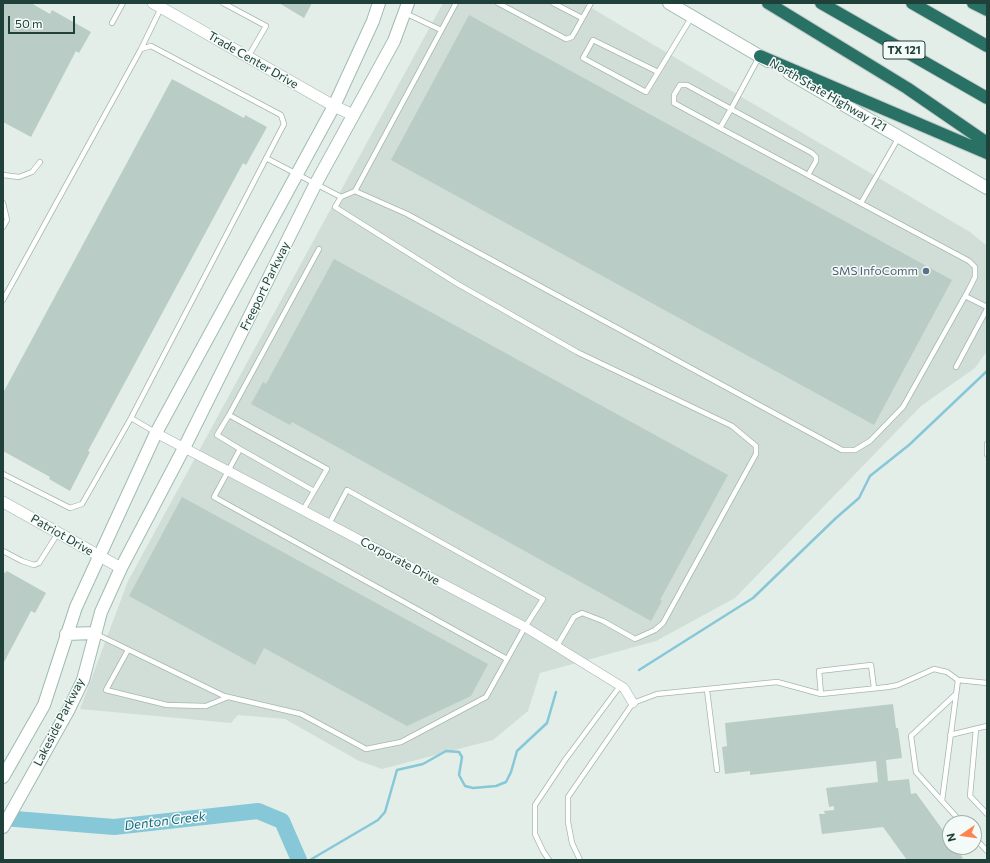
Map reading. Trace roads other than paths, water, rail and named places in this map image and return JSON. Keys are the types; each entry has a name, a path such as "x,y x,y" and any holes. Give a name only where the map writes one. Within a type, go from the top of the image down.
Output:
{"highway":[{"path":"768,3 907,88 987,143"},
{"name":"TX 121","path":"821,3 987,98"},
{"path":"912,3 987,46"},
{"path":"973,3 987,10"},
{"path":"760,56 987,153"}],"main road":[{"name":"Freeport Parkway","path":"98,556 156,433 334,106 373,21 379,3"},
{"name":"North State Highway 121","path":"669,3 987,188"},
{"name":"Freeport Parkway","path":"121,568 184,448 315,185 394,41 406,8"},
{"name":"Lakeside Parkway","path":"3,777 44,705 66,634 98,556"},
{"name":"Lakeside Parkway","path":"3,827 69,709 83,680 94,633 101,612 121,568"},
{"path":"66,634 94,633"}],"street":[{"name":"Trade Center Drive","path":"157,5 334,106 353,115"},
{"name":"Corporate Drive","path":"156,433 525,627 624,688 633,702"},
{"name":"Patriot Drive","path":"3,502 121,568"}],"lane":[{"path":"112,23 123,3"},
{"path":"224,3 266,26 248,57"},
{"path":"456,3 355,191 341,197 335,207 456,283 577,352 732,426 756,446 756,454 662,623 655,630 635,638 603,621 582,613 574,617 557,646"},
{"path":"498,3 566,39 572,37 591,3"},
{"path":"553,3 582,18"},
{"path":"3,300 141,49 157,5"},
{"path":"406,8 441,30"},
{"path":"658,72 593,40 583,58 646,92 692,16"},
{"path":"3,474 70,508 82,504 131,418 284,124 281,115 151,46 141,49"},
{"path":"720,128 760,56"},
{"path":"355,191 427,225 842,450 855,450 870,441 903,407 965,296 974,277 975,267 969,261 720,128 674,103 674,95 680,85 687,85 812,153 816,157 816,161 808,175"},
{"path":"861,203 899,137"},
{"path":"266,158 315,185 341,197"},
{"path":"3,175 19,176 32,172 40,162"},
{"path":"3,203 7,220 3,227"},
{"path":"314,491 217,435 319,249"},
{"path":"956,367 987,308 965,296"},
{"path":"229,415 327,469 303,510"},
{"path":"131,418 156,433"},
{"path":"987,444 987,454"},
{"path":"240,449 214,497 507,659"},
{"path":"94,633 228,697 301,714 366,749 401,742 486,696 525,627 543,599 347,490 329,524"},
{"path":"3,551 22,561 34,565 39,563 58,533"},
{"path":"128,650 106,690 166,705 206,706 228,697"},
{"path":"821,694 819,671 872,665 874,688"},
{"path":"580,860 572,842 568,822 568,797 633,702 657,694 777,682 821,694 898,685 934,669 947,672 958,680 987,683"},
{"path":"942,801 958,680"},
{"path":"549,860 535,834 535,805 565,760 620,686"},
{"path":"706,690 717,770"},
{"path":"955,815 916,772 911,736 956,694"},
{"path":"950,735 987,726"},
{"path":"976,729 970,796 987,814"}],"waterway":[{"path":"639,670 753,598 836,518 859,498 870,476 909,445 987,371"},
{"path":"310,860 378,820 385,812 397,770 423,764 446,751 459,752 462,757 459,775 465,786 473,788 496,786 506,782 511,772 517,751 547,723 556,692"},
{"name":"Denton Creek","path":"3,818 114,827 258,811 282,821 299,860"}],"place":[{"name":"SMS InfoComm","path":"926,271"}]}
